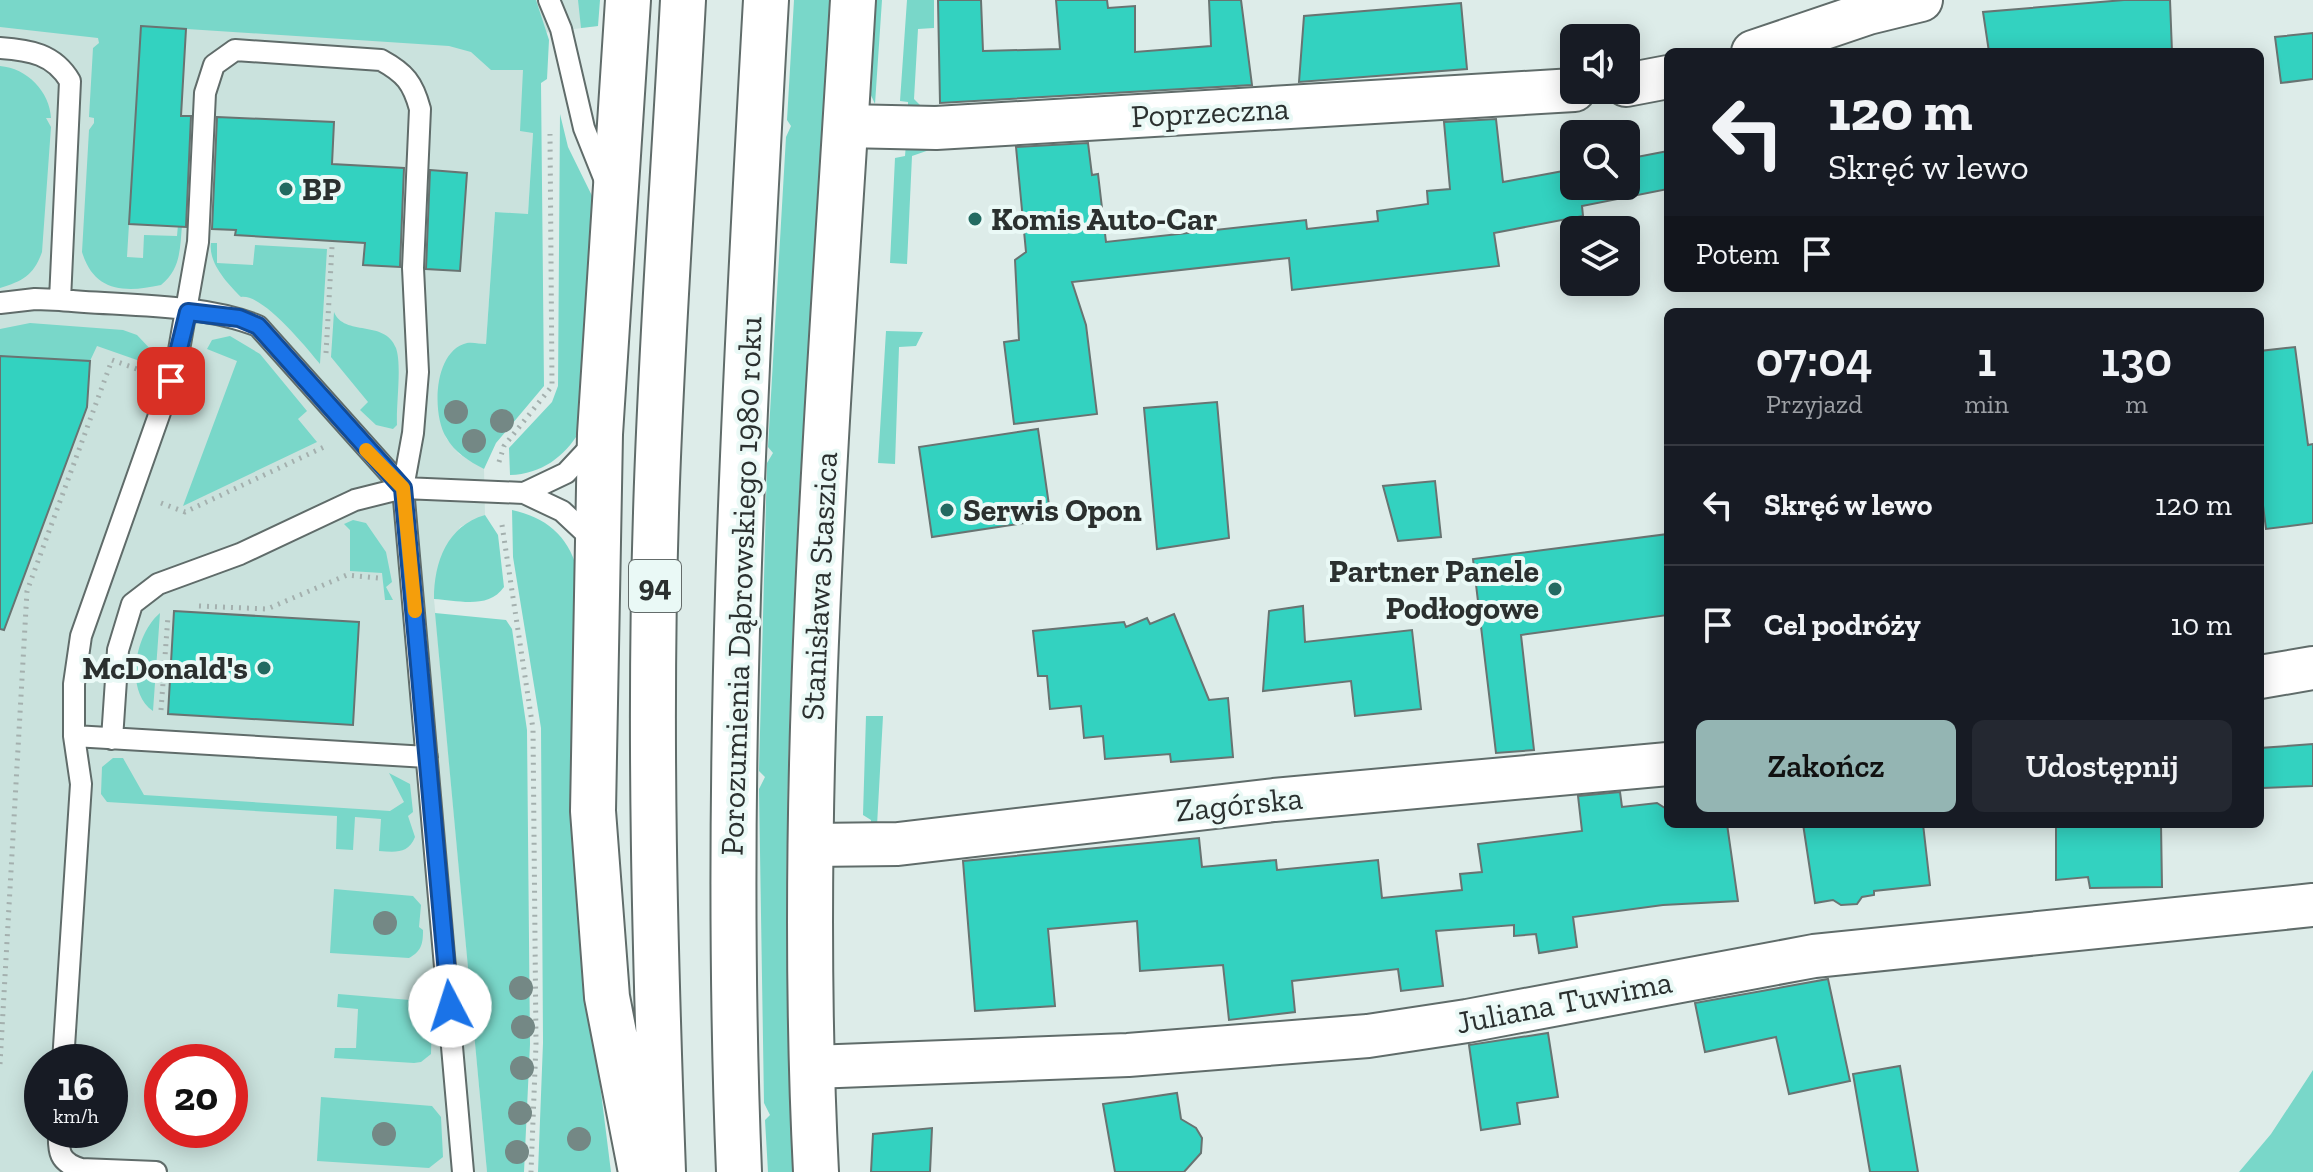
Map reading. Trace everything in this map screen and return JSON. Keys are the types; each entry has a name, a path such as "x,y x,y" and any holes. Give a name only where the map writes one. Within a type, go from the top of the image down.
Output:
{"main road":[{"path":"628,0 600,434 593,811 607,997 641,1172"},
{"name":"94","path":"663,1172 653,757 656,516 664,301 683,0"},
{"name":"Porozumienia Dąbrowskiego 1980 roku","path":"739,1172 732,771 742,468 766,0"},
{"name":"Stanisława Staszica","path":"816,1172 810,845 814,658 853,0"}],"street":[{"path":"1765,48 1868,13 1921,0"},
{"path":"1640,82 1664,78"},
{"name":"Poprzeczna","path":"845,126 936,128 1560,91"},
{"path":"2264,676 2313,668"},
{"name":"Zagórska","path":"810,845 898,844 1274,800 1664,764"},
{"name":"Juliana Tuwima","path":"812,1067 1128,1055 1368,1036 1467,1021 1814,956 2313,905"}],"lane":[{"path":"549,0 561,29 584,128 616,205"},
{"path":"0,48 32,50 60,65 70,81 60,300"},
{"path":"64,1044 81,784 74,736 74,684 81,636 176,367 198,242 205,93 214,65 235,50 381,60 398,69 413,84 420,109 413,268 418,372 413,433 403,488 463,1172"},
{"path":"0,303 60,300 239,318 258,326 403,488"},
{"path":"524,493 566,473 582,459 600,434"},
{"path":"112,739 118,650 132,604 158,584 240,554 355,500 403,488 524,493 562,511 597,545"},
{"path":"74,736 427,757"},
{"path":"58,1148 69,1165 81,1169 156,1172"}],"path":[{"path":"496,474 504,446 552,386 550,124"},
{"path":"326,358 332,247"},
{"path":"185,512 327,446 320,437"},
{"path":"500,519 533,729 536,1044 531,1172"},
{"path":"193,605 267,609 347,575 379,578 380,592"},
{"path":"159,742 169,611"}],"shaded area":[{"path":"0,0 598,0 598,26 527,35 533,132 528,215 495,212 486,344 467,343 439,384 439,411 446,438 459,454 484,469 485,515 460,527 434,599 487,1172 0,1172"}],"green space":[{"path":"0,0 536,0 549,40 547,79 541,83 544,386 496,443 484,469 458,452 446,437 439,414 438,384 447,358 456,348 467,343 486,344 495,212 528,214 533,133 520,131 523,70 491,70 471,52 449,46 141,26 127,257 143,258 144,235 177,236 178,225 182,225 181,242 172,272 161,285 123,289 94,275 82,252 89,130 94,123 94,118 89,117 93,48 99,43 98,38 0,27"},
{"path":"578,0 600,0 598,26 581,28"},
{"path":"794,0 831,0 802,439 789,733 788,1026 795,1172 768,1172 765,1120 770,1115 764,1103 759,789 765,777 759,771 767,463 773,453 768,447 786,137 791,126 787,120"},
{"path":"874,0 882,0 875,104 869,91"},
{"path":"907,0 934,0 934,28 918,29 914,99 926,111 908,116 908,102 900,101"},
{"path":"0,66 28,76 42,91 50,108 51,118 46,118 51,127 42,252 27,276 0,288"},
{"path":"560,114 568,147 597,206 580,431 567,449 551,462 532,471 510,475 509,448 552,402 558,386"},
{"path":"906,144 935,148 912,156 907,264 890,263 895,158 905,156"},
{"path":"211,243 217,243 217,263 253,265 255,245 327,249 320,364 272,312 250,298 241,297 230,286 216,265"},
{"path":"334,312 346,324 383,334 391,339 396,348 399,375 397,425 393,429 376,425 360,410 368,402 331,357"},
{"path":"30,323 123,330 137,335 156,355 157,367 97,346 90,361 0,356 0,329"},
{"path":"886,331 923,332 916,346 899,347 895,464 878,463"},
{"path":"230,336 260,354 307,411 298,419 317,442 183,506 237,361 207,349 212,340"},
{"path":"512,510 535,517 554,529 568,546 577,569 581,933 611,1172 538,1172 543,1043 541,728 513,557"},
{"path":"485,515 498,535 504,587 490,599 481,601 434,599 437,572 445,547 461,528"},
{"path":"353,520 366,523 386,552 392,582 386,587 393,600 385,600 382,573 350,571 350,530 344,524"},
{"path":"160,613 153,711 138,690 136,662 144,634"},
{"path":"435,613 506,620 512,629 527,730 530,1044 524,1172 487,1172"},
{"path":"866,716 883,716 877,826 871,834 871,820 863,815"},
{"path":"113,758 123,758 144,795 390,811 404,802 389,773 410,784 413,812 408,816 415,837 405,849 379,851 381,819 355,817 353,850 336,849 337,816 107,802 101,794 102,767"},
{"path":"334,889 413,896 421,905 419,927 423,935 419,949 409,958 330,953"},
{"path":"338,994 422,1001 432,1013 431,1054 414,1063 334,1058 335,1048 356,1048 358,1009 337,1007"},
{"path":"2313,1070 2313,1172 2239,1172 2271,1134"},
{"path":"321,1097 432,1106 441,1117 443,1157 429,1168 317,1161"}],"building":[{"path":"938,0 981,0 983,51 1060,49 1056,0 1107,0 1108,8 1135,6 1135,52 1211,46 1209,0 1241,0 1252,85 940,103"},
{"path":"2124,0 2170,0 2172,48 1988,48 1983,12"},
{"path":"1461,3 1467,69 1299,82 1304,16"},
{"path":"141,26 186,29 181,116 191,116 186,227 129,224"},
{"path":"2313,33 2313,79 2281,83 2275,37"},
{"path":"217,117 334,122 332,164 404,168 400,267 363,265 365,243 235,235 236,230 212,229"},
{"path":"1496,119 1503,182 1560,172 1560,200 1612,200 1582,206 1583,216 1560,216 1560,220 1494,233 1499,266 1292,290 1289,258 1072,282 1086,325 1097,414 1014,424 1004,342 1019,340 1015,260 1026,252 1016,147 1088,143 1092,175 1098,174 1106,242 1306,220 1307,229 1378,221 1377,211 1428,204 1427,191 1450,189 1444,122"},
{"path":"1664,152 1664,190 1640,195 1640,156"},
{"path":"430,170 467,173 460,271 426,269"},
{"path":"2295,347 2308,445 2313,444 2313,523 2266,529 2264,351"},
{"path":"0,356 90,361 87,407 4,630 0,629"},
{"path":"1217,402 1229,538 1157,549 1144,408"},
{"path":"1038,429 1051,519 932,537 919,447"},
{"path":"1435,481 1441,537 1398,541 1383,486"},
{"name":"Partner Panele Podłogowe","path":"1664,535 1664,616 1521,635 1534,750 1496,753 1473,559"},
{"path":"1303,606 1305,642 1412,630 1421,709 1355,716 1351,681 1263,691 1269,611"},
{"name":"McDonald's","path":"174,611 359,622 353,725 168,714"},
{"path":"1174,614 1209,700 1228,698 1233,757 1171,762 1170,754 1105,759 1103,736 1084,738 1081,706 1050,709 1047,676 1038,676 1033,631 1124,622 1126,627 1147,618 1150,624"},
{"path":"2313,744 2313,786 2264,788 2264,748"},
{"path":"1620,792 1622,807 1657,803 1664,807 1664,828 1728,828 1738,901 1663,905 1573,917 1577,947 1539,953 1536,934 1514,936 1514,925 1436,931 1443,986 1401,991 1398,969 1292,981 1295,1012 1229,1020 1223,965 1140,971 1137,921 1048,929 1055,1006 975,1011 963,861 1199,838 1202,867 1276,860 1277,870 1378,860 1382,898 1462,890 1460,874 1482,872 1478,844 1582,831 1578,796"},
{"path":"1804,828 1923,828 1930,885 1874,891 1874,895 1862,897 1857,904 1841,905 1833,900 1815,903"},
{"path":"2056,828 2161,828 2162,887 2090,888 2088,877 2056,880"},
{"path":"1828,979 1850,1081 1789,1094 1776,1037 1705,1052 1695,1003"},
{"path":"1548,1033 1558,1097 1517,1103 1520,1124 1481,1130 1469,1045"},
{"path":"1900,1066 1918,1172 1870,1172 1853,1074"},
{"path":"1177,1093 1181,1119 1196,1128 1202,1138 1201,1153 1184,1172 1115,1172 1103,1104"},
{"path":"932,1128 930,1172 871,1172 873,1134"}],"slow traffic":[{"path":"366,450 403,488 415,611"}],"place":[{"name":"BP","path":"286,189"},
{"name":"Komis Auto-Car","path":"975,219"},
{"name":"Serwis Opon","path":"947,510"},
{"name":"Partner Panele Podłogowe","path":"1555,589"},
{"name":"McDonald's","path":"264,668"}],"route":[{"path":"171,381 188,312 239,318 258,326 276,342 365,449 403,488 450,1006"}]}
